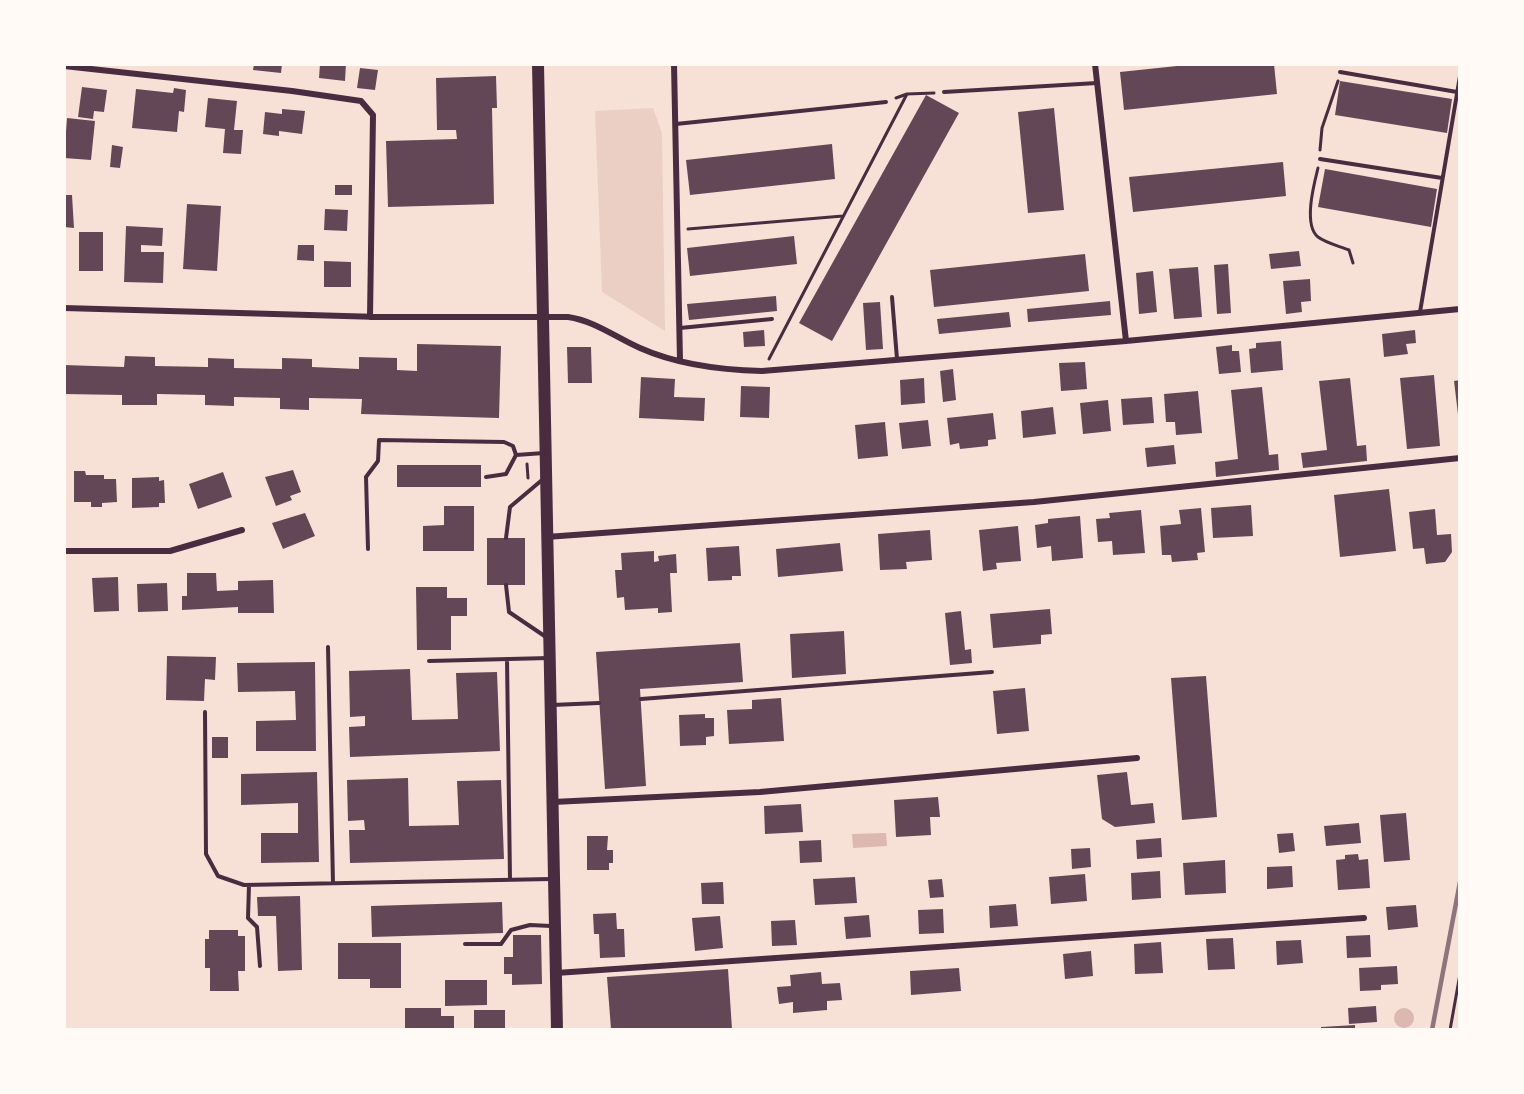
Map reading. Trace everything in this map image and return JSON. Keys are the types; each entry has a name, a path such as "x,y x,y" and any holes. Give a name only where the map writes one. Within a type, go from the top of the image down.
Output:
{"main road":[{"path":"538,64 557,1029"}],"street":[{"path":"674,64 680,361"},
{"path":"1095,64 1126,341"},
{"path":"64,66 292,91 361,101 373,114 370,316"},
{"path":"64,308 370,316 568,316 587,320 639,348 680,361 728,370 762,371 1126,341 1460,309"},
{"path":"546,537 1034,502 1460,458"},
{"path":"64,551 170,551 242,530"},
{"path":"553,802 760,792 1137,758"},
{"path":"556,973 1364,918"}],"lane":[{"path":"1341,72 1457,92"},
{"path":"1420,313 1460,76"},
{"path":"944,92 1097,83"},
{"path":"675,124 886,102"},
{"path":"1320,159 1442,178"},
{"path":"892,297 898,360"},
{"path":"679,328 772,319"},
{"path":"368,549 366,477 378,461 379,440 504,442 513,446 516,455 506,474 486,477"},
{"path":"516,455 545,453"},
{"path":"506,538 510,507 545,478"},
{"path":"506,585 509,612 549,640"},
{"path":"328,647 333,883"},
{"path":"429,662 549,658"},
{"path":"507,659 510,879"},
{"path":"641,699 992,672"},
{"path":"551,705 599,703"},
{"path":"205,712 206,854 218,876 249,885 554,880"},
{"path":"249,885 248,918 257,927 260,966"},
{"path":"465,944 501,944 511,930 530,925 555,926"}],"path":[{"path":"886,102 907,94 944,92"},
{"path":"762,371 907,94"},
{"path":"677,230 843,216"},
{"path":"1450,1029 1460,974"}],"shaded area":[{"path":"653,108 662,133 665,331 602,292 595,111"},
{"path":"886,833 887,846 853,848 852,834"},
{"path":"1400,1008 1408,1008 1414,1014 1414,1022 1408,1028 1400,1028 1394,1022 1394,1014"}],"building":[{"path":"254,64 282,64 281,73 253,70"},
{"path":"320,64 346,64 345,81 319,78"},
{"path":"1196,64 1274,64 1277,94 1124,110 1120,72"},
{"path":"360,68 378,70 375,90 357,88"},
{"path":"496,76 497,108 492,108 494,204 388,207 386,141 457,139 456,130 437,130 436,78"},
{"path":"1340,81 1452,99 1447,133 1335,115"},
{"path":"82,87 107,90 104,112 94,111 93,119 78,117"},
{"path":"174,88 186,90 184,112 179,111 177,132 132,128 136,89 173,93"},
{"path":"926,95 959,113 832,341 799,323"},
{"path":"208,98 237,101 234,130 243,130 241,154 223,153 225,129 205,127"},
{"path":"1054,108 1064,210 1028,213 1018,112"},
{"path":"282,109 305,111 302,134 279,131 279,136 263,134 265,112 282,114"},
{"path":"67,118 95,121 91,160 64,158"},
{"path":"832,144 835,179 690,195 686,160"},
{"path":"112,145 123,147 120,168 110,167"},
{"path":"1283,162 1286,196 1133,212 1129,177"},
{"path":"1325,169 1437,189 1431,227 1318,207"},
{"path":"335,185 352,185 352,195 335,195"},
{"path":"64,195 72,195 74,228 64,227"},
{"path":"187,204 221,206 217,271 183,269"},
{"path":"325,209 348,210 347,231 324,230"},
{"path":"126,226 163,228 162,246 141,245 141,252 164,252 163,283 124,282"},
{"path":"79,232 103,232 103,271 79,271"},
{"path":"794,236 797,264 690,276 687,248"},
{"path":"298,245 314,245 314,261 297,260"},
{"path":"1299,251 1301,266 1271,269 1269,254"},
{"path":"1085,254 1089,291 934,307 930,270"},
{"path":"324,261 351,262 351,287 324,287"},
{"path":"1228,264 1231,313 1217,314 1214,265"},
{"path":"1198,267 1202,317 1174,319 1169,269"},
{"path":"1153,271 1157,312 1139,314 1136,273"},
{"path":"1310,279 1311,301 1301,302 1302,312 1286,314 1283,281"},
{"path":"776,296 777,311 689,320 687,304"},
{"path":"1110,301 1111,315 1028,322 1027,309"},
{"path":"880,302 883,349 866,350 863,303"},
{"path":"1009,312 1011,327 939,334 937,319"},
{"path":"764,330 765,346 744,347 743,332"},
{"path":"1415,330 1416,343 1406,344 1408,354 1384,357 1382,334"},
{"path":"1281,341 1283,370 1251,373 1249,349 1256,348 1256,343"},
{"path":"417,344 501,346 499,418 361,414 362,399 309,398 309,410 280,409 280,398 234,397 234,406 205,405 205,395 157,394 157,405 122,405 122,395 64,394 64,365 124,367 125,356 155,357 155,366 208,367 208,358 234,359 234,368 282,369 282,358 312,359 312,367 359,369 359,357 397,358 397,370 417,371"},
{"path":"1232,345 1232,351 1239,351 1241,372 1219,374 1216,347"},
{"path":"567,347 591,347 592,383 568,383"},
{"path":"1085,362 1087,389 1061,391 1059,363"},
{"path":"953,369 956,400 943,402 940,371"},
{"path":"1434,375 1440,446 1407,449 1400,378"},
{"path":"641,377 675,379 674,397 705,398 704,421 639,418"},
{"path":"924,378 925,403 901,405 900,380"},
{"path":"1350,378 1357,446 1366,445 1367,461 1303,468 1301,453 1327,450 1319,381"},
{"path":"1460,380 1460,414 1458,414 1454,381"},
{"path":"741,386 770,387 769,418 740,417"},
{"path":"1262,387 1269,455 1278,454 1279,470 1216,477 1215,462 1238,459 1231,390"},
{"path":"1198,391 1202,433 1176,435 1175,422 1166,422 1164,394"},
{"path":"1152,397 1154,423 1123,425 1121,399"},
{"path":"1108,400 1111,431 1083,434 1080,403"},
{"path":"1053,407 1056,434 1023,438 1021,411"},
{"path":"993,413 996,439 988,440 988,446 960,449 959,443 950,445 947,418"},
{"path":"928,420 931,446 902,449 899,423"},
{"path":"885,422 888,456 858,459 855,425"},
{"path":"1174,445 1176,464 1147,467 1145,448"},
{"path":"397,465 481,465 481,487 397,487"},
{"path":"293,470 301,492 290,496 292,500 276,506 265,477"},
{"path":"74,471 85,471 86,475 104,475 104,479 116,479 117,502 102,503 102,507 91,507 91,502 74,502"},
{"path":"223,472 232,497 198,509 189,484"},
{"path":"159,477 159,481 164,480 165,503 159,503 159,507 132,508 132,478"},
{"path":"1389,489 1396,551 1340,557 1334,495"},
{"path":"1251,505 1253,536 1213,538 1211,508"},
{"path":"444,506 474,506 474,551 423,551 423,526 444,525"},
{"path":"1201,508 1205,552 1197,553 1198,560 1172,562 1171,555 1162,555 1160,526 1181,524 1179,510"},
{"path":"1435,509 1437,535 1451,534 1452,552 1445,562 1426,564 1424,548 1413,549 1409,512"},
{"path":"1141,510 1145,553 1113,555 1112,541 1098,542 1096,519 1110,518 1109,513"},
{"path":"305,513 315,536 283,549 272,523"},
{"path":"1080,516 1083,558 1052,561 1051,546 1037,548 1035,525 1048,523 1048,519"},
{"path":"1018,526 1021,561 996,563 997,569 983,571 979,530"},
{"path":"930,530 932,560 906,562 907,569 880,570 878,534"},
{"path":"487,538 525,538 525,585 487,585"},
{"path":"840,543 843,571 778,577 776,549"},
{"path":"739,546 741,576 732,576 732,580 708,581 706,548"},
{"path":"654,551 654,562 659,561 658,556 676,554 677,573 670,573 672,612 658,613 658,608 625,610 624,597 617,598 615,570 622,570 621,553"},
{"path":"187,573 216,573 217,591 238,590 238,581 273,580 274,613 238,613 238,607 182,610 182,596 187,596"},
{"path":"118,577 119,611 94,612 92,578"},
{"path":"167,583 168,611 138,612 137,584"},
{"path":"416,587 447,587 447,598 467,598 467,616 451,616 451,650 417,650"},
{"path":"1050,609 1052,634 1041,635 1041,644 993,648 990,614"},
{"path":"961,611 965,650 971,649 972,663 950,665 945,613"},
{"path":"844,631 846,674 792,678 790,634"},
{"path":"740,643 743,682 640,689 646,786 605,789 596,652"},
{"path":"167,656 216,657 215,680 205,679 204,701 166,700"},
{"path":"315,662 316,751 256,751 256,721 296,720 295,691 238,692 237,663"},
{"path":"410,669 412,720 458,719 456,673 497,672 500,751 350,757 349,727 365,726 365,716 350,717 349,671"},
{"path":"1206,676 1217,817 1182,820 1171,678"},
{"path":"1025,688 1029,731 997,734 993,691"},
{"path":"781,698 784,741 729,744 727,710 752,709 752,700"},
{"path":"705,714 705,718 714,718 714,736 706,737 706,745 680,746 679,715"},
{"path":"212,737 228,737 228,758 212,758"},
{"path":"317,772 319,862 261,863 261,833 298,833 298,803 241,805 241,774"},
{"path":"1127,772 1131,805 1153,803 1155,823 1115,827 1102,819 1097,775"},
{"path":"408,778 409,826 459,825 457,781 501,780 504,859 350,863 349,830 365,830 364,820 348,821 347,780"},
{"path":"938,797 940,817 930,817 931,835 896,837 894,800"},
{"path":"801,804 803,832 765,834 764,806"},
{"path":"1406,813 1410,860 1384,862 1380,815"},
{"path":"1359,823 1361,843 1326,846 1324,826"},
{"path":"1293,833 1295,851 1279,853 1277,834"},
{"path":"587,836 608,836 607,850 613,850 613,863 609,863 609,870 587,870"},
{"path":"1161,838 1162,857 1137,859 1136,840"},
{"path":"821,840 822,862 800,863 799,841"},
{"path":"1090,848 1091,867 1072,869 1071,849"},
{"path":"1358,854 1359,860 1368,859 1370,888 1338,890 1336,860 1345,859 1345,855"},
{"path":"1225,860 1226,893 1185,895 1183,863"},
{"path":"1292,866 1293,887 1267,889 1267,867"},
{"path":"1160,871 1161,898 1132,900 1131,873"},
{"path":"1085,874 1087,901 1051,904 1049,877"},
{"path":"855,877 857,903 815,905 813,879"},
{"path":"942,879 944,897 930,898 928,880"},
{"path":"723,882 724,904 702,904 701,883"},
{"path":"300,896 302,970 278,971 276,916 258,916 257,897"},
{"path":"502,902 503,933 372,937 371,906"},
{"path":"1016,904 1018,926 990,928 989,906"},
{"path":"1416,905 1418,927 1388,930 1386,907"},
{"path":"943,909 944,933 919,934 918,910"},
{"path":"616,913 617,929 624,929 625,957 600,958 599,934 594,934 593,914"},
{"path":"869,915 871,937 846,939 844,917"},
{"path":"720,916 723,948 695,951 692,918"},
{"path":"795,920 797,945 772,946 771,921"},
{"path":"209,930 238,930 238,936 245,936 245,971 238,971 239,991 210,991 210,968 205,968 205,939 209,939"},
{"path":"513,935 541,935 542,984 512,985 512,974 504,974 504,957 513,957"},
{"path":"1370,935 1371,957 1347,958 1346,936"},
{"path":"1233,938 1235,969 1208,970 1206,939"},
{"path":"1301,940 1303,963 1277,965 1276,941"},
{"path":"1161,942 1163,973 1135,974 1134,944"},
{"path":"338,943 401,943 401,988 370,988 370,979 338,979"},
{"path":"1091,951 1093,976 1065,979 1063,954"},
{"path":"1397,966 1398,984 1381,985 1381,990 1360,991 1359,968"},
{"path":"959,968 961,991 911,995 910,971"},
{"path":"728,969 732,1029 611,1029 607,977"},
{"path":"821,972 822,984 840,983 842,1000 827,1001 827,1010 793,1013 793,1002 779,1004 777,987 791,986 790,975"},
{"path":"445,980 487,980 487,1005 445,1006"},
{"path":"1376,1006 1377,1022 1349,1024 1348,1008"},
{"path":"405,1008 441,1008 441,1016 454,1016 454,1029 405,1029"},
{"path":"474,1010 505,1010 505,1029 474,1029"},
{"path":"1355,1025 1355,1029 1321,1029 1321,1027"}],"railway":[{"path":"1432,1030 1460,882"}]}
